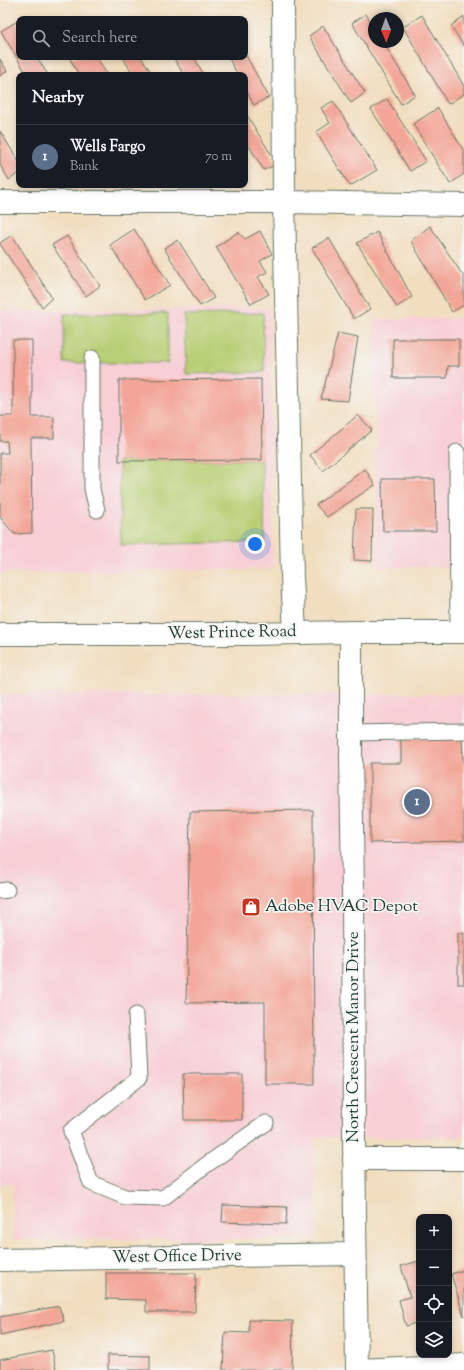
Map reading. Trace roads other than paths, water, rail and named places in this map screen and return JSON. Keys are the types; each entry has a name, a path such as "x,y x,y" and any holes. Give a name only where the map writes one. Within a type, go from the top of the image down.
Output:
{"street":[{"path":"283,0 284,202 292,577 295,632"},
{"path":"0,202 284,202 464,205"},
{"name":"North Crescent Manor Drive","path":"351,632 354,1159 357,1370"},
{"name":"West Prince Road","path":"0,634 461,632"},
{"path":"354,1159 464,1159"},
{"name":"West Office Drive","path":"0,1260 355,1254"},
{"path":"357,1370 464,1365"}],"lane":[{"path":"92,358 92,489 97,510"},
{"path":"457,452 461,632"},
{"path":"352,733 464,731"},
{"path":"136,1015 139,1078 71,1131 91,1183 125,1196 163,1198 206,1165 266,1123"}],"place":[{"name":"Wells Fargo","path":"417,802"},
{"name":"Adobe HVAC Depot","path":"251,907"}]}
